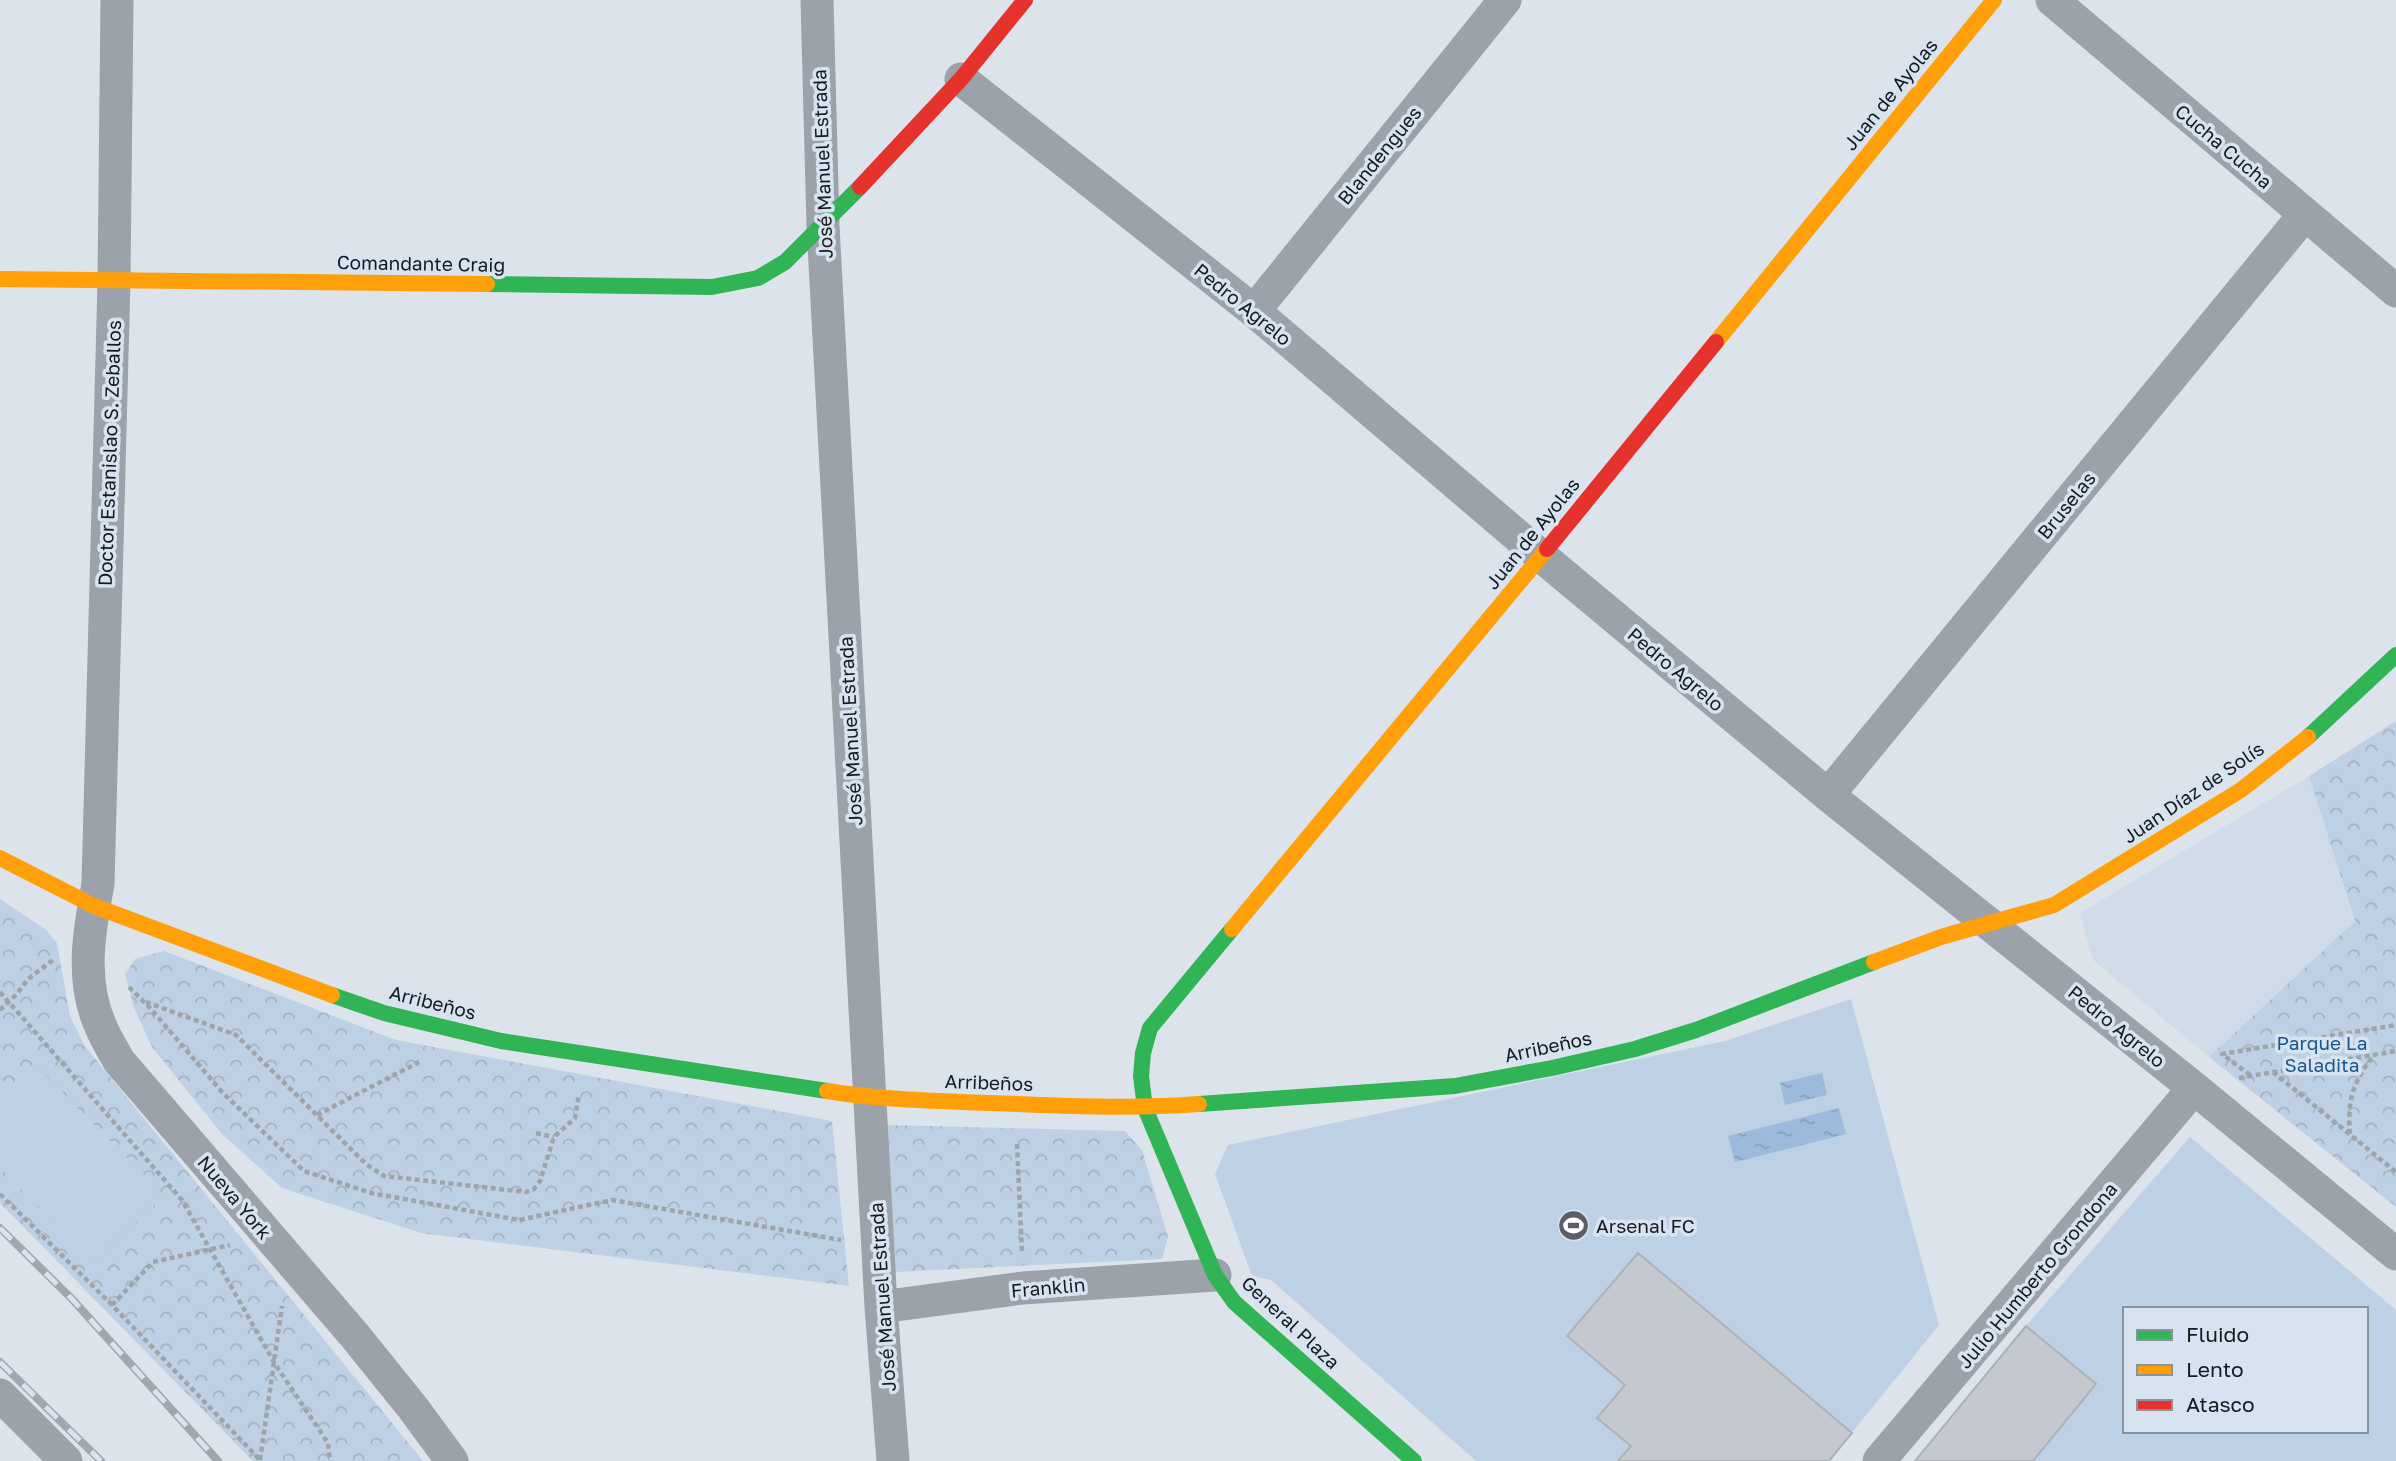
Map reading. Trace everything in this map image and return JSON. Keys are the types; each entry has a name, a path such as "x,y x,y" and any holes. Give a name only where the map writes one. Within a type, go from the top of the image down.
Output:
{"street":[{"name":"Doctor Estanislao S. Zeballos","path":"94,906 98,884 114,281 117,0"},
{"name":"José Manuel Estrada","path":"817,0 823,226 881,1307 893,1461"},
{"name":"Comandante Craig","path":"0,279 712,287 758,278 785,261 823,226 961,79 1025,0"},
{"name":"Blandengues","path":"1254,311 1505,0"},
{"name":"Juan de Ayolas","path":"1144,1108 1141,1076 1150,1028 1541,556 1994,0"},
{"name":"Cucha Cucha","path":"2052,0 2396,292"},
{"name":"Pedro Agrelo","path":"961,79 1254,311 1541,556 1828,795 2194,1088 2396,1254"},
{"name":"Bruselas","path":"1828,795 2305,214"},
{"name":"Juan Díaz de Solís","path":"1989,923 2054,905 2241,790 2303,742 2396,655"},
{"name":"Arribeños","path":"0,858 94,906 339,998 433,1025 501,1041 870,1098 1016,1104 1144,1108 1455,1086 1552,1068 1635,1049 1696,1030 1928,942 1989,923"},
{"name":"Nueva York","path":"94,906 87,946 89,983 100,1026 119,1061 355,1336 414,1408 452,1461"},
{"name":"Julio Humberto Grondona","path":"1879,1461 2194,1088"},
{"name":"General Plaza","path":"1144,1108 1215,1275 1234,1302 1414,1461"},
{"name":"Franklin","path":"881,1307 1023,1288 1215,1275"},
{"path":"0,1395 66,1461"}],"path":[{"path":"0,1010 42,968 71,950 87,946 142,1001 223,1093 304,1171 371,1193 519,1220 612,1200 878,1247"},
{"path":"0,992 182,1200 275,1364 328,1443 330,1461"},
{"path":"142,1001 236,1035 366,1164 384,1176 526,1192 534,1189 540,1181 554,1137 575,1118 582,1054"},
{"path":"317,1115 422,1060 433,1025"},
{"path":"2250,1075 2221,1054 2396,1025"},
{"path":"2396,1051 2273,1071 2396,1172"},
{"path":"2350,1134 2348,1108 2353,1089 2360,1073 2374,1054"},
{"path":"1016,1104 1023,1288"},
{"path":"536,1133 554,1137"},
{"path":"0,1194 112,1305 261,1461"},
{"path":"112,1305 153,1262 209,1250 278,1248 275,1364 261,1461"}],"shaded area":[{"path":"2309,776 2355,921 2209,1057 2093,960 2080,913"}],"green space":[{"name":"Parque La Saladita","path":"2396,721 2396,1207 2209,1057 2355,921 2309,776"},
{"path":"0,899 46,930 57,943 70,1016 84,1045 423,1461 253,1461 0,1203"},
{"path":"164,951 396,1040 832,1121 849,1286 421,1233 282,1188 222,1134 152,1047 134,1008 125,974 135,959"},
{"name":"Arsenal FC","path":"1851,999 1939,1325 1829,1461 1476,1461 1271,1280 1252,1276 1215,1174 1228,1145 1725,1041"},
{"path":"35,1065 164,1195 95,1263 0,1168 0,1100"},
{"path":"887,1125 1125,1131 1142,1150 1168,1237 1162,1259 895,1272"},
{"path":"2190,1137 2396,1310 2396,1461 1915,1461 2026,1326"}],"water":[{"path":"1822,1073 1827,1095 1785,1105 1780,1083"},
{"path":"1839,1108 1846,1134 1735,1162 1728,1136"}],"building":[{"path":"1638,1253 1852,1433 1829,1461 1618,1461 1631,1446 1597,1418 1625,1385 1567,1336"},
{"path":"2026,1326 2096,1384 2033,1461 1915,1461"}],"railway":[{"path":"0,1228 72,1299 218,1461"},
{"path":"0,1362 101,1461"}],"traffic: fast":[{"path":"487,284 712,287 758,278 785,262 860,187"},
{"path":"2308,737 2396,655"},
{"path":"1232,929 1150,1028 1143,1053 1141,1076 1145,1108 1215,1275 1234,1302 1414,1461"},
{"path":"1199,1104 1455,1086 1552,1068 1635,1049 1696,1030 1874,962"},
{"path":"332,995 384,1013 501,1041 827,1091"}],"traffic: slow":[{"path":"1716,342 1994,0"},
{"path":"0,279 487,284"},
{"path":"1232,929 1547,549"},
{"path":"1874,962 1941,937 2054,905 2241,790 2308,737"},
{"path":"0,858 94,906 332,995"},
{"path":"827,1091 909,1100 1044,1105 1121,1107 1199,1104"}],"traffic: jam":[{"path":"860,187 961,79 1025,0"},
{"path":"1547,549 1716,342"}],"place":[{"name":"Arsenal FC","path":"1573,1225"}]}
